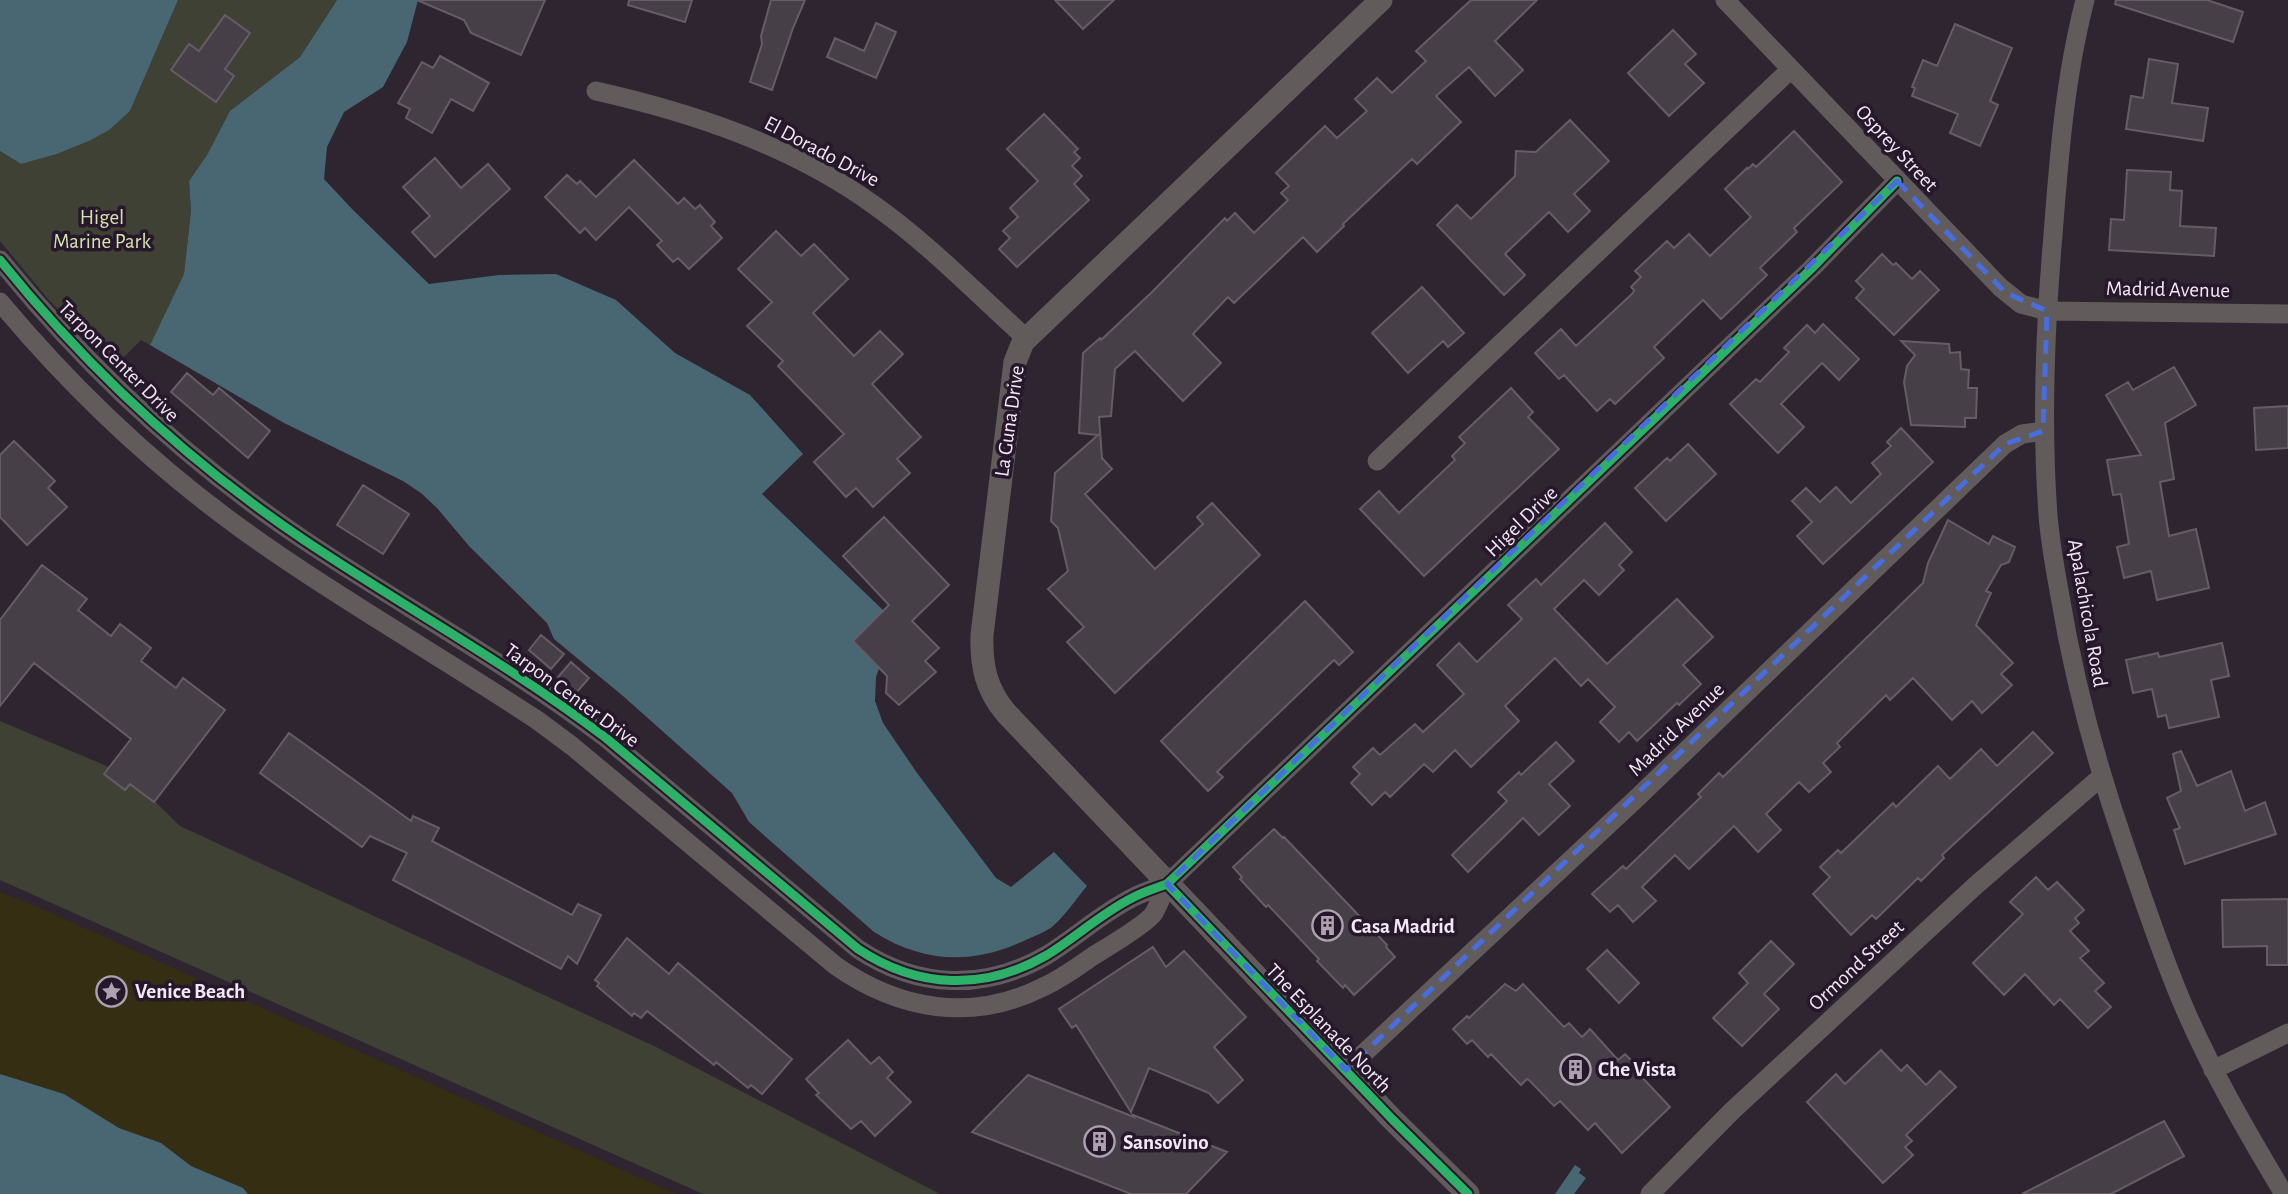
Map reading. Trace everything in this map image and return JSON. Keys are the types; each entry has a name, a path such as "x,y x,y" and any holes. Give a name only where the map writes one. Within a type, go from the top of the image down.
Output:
{"street":[{"name":"La Guna Drive","path":"1167,884 1006,713 992,694 984,673 982,635 1015,362 1026,338 1381,0"},
{"name":"Osprey Street","path":"1725,0 2006,293 2032,308 2047,311"},
{"name":"Apalachicola Road","path":"2085,0 2074,50 2060,148 2047,311 2043,430 2048,520 2062,607 2077,689 2101,777 2160,947 2184,1008 2213,1069 2284,1194"},
{"path":"1377,461 1791,69"},
{"name":"El Dorado Drive","path":"596,91 710,122 758,141 854,191 904,228 1026,338"},
{"name":"Higel Drive","path":"1167,884 1812,268 1897,181"},
{"name":"Tarpon Center Drive","path":"0,260 101,372 201,463 306,542 575,714 851,944 878,962 897,970 952,982 979,980 1008,973 1047,954 1132,898 1167,884"},
{"name":"Tarpon Center Drive","path":"0,302 73,383 133,441 206,502 276,554 537,720 572,746 836,966 873,989 909,1002 950,1008 974,1007 1025,996 1058,980 1153,915 1167,884"},
{"name":"Madrid Avenue","path":"2047,311 2288,314"},
{"name":"Madrid Avenue","path":"1346,1070 1639,796 2005,444 2022,434 2043,430"},
{"name":"Ormond Street","path":"1650,1194 1742,1101 1975,886 2101,777"},
{"name":"The Esplanade North","path":"1167,884 1436,1165 1468,1194"},
{"path":"2213,1069 2288,1033"}],"highlighted area":[{"path":"1897,181 2006,293 2047,311 2043,431 2005,444 1346,1070 1167,884"}],"green space":[{"name":"Higel Marine Park","path":"178,0 337,0 300,57 230,111 207,155 189,181 191,211 184,274 150,345 141,340 114,367 48,299 0,241 0,151 21,164 57,154 89,141 130,111"},
{"path":"0,721 128,775 180,826 656,1047 940,1194 703,1194 0,880"}],"sand":[{"name":"Venice Beach","path":"0,892 676,1194 248,1194 243,1188 191,1166 161,1143 119,1128 64,1094 0,1074"}],"water":[{"path":"0,0 178,0 130,111 109,130 89,141 21,164 0,151"},
{"path":"337,0 418,0 407,42 383,87 344,112 327,147 324,179 429,284 499,275 556,274 616,300 675,353 750,395 803,454 762,494 883,610 882,660 876,677 875,701 883,723 917,773 996,878 1011,887 1054,852 1087,886 1052,927 1008,947 969,957 931,955 912,950 874,932 749,822 732,793 554,639 547,623 469,546 421,493 403,481 284,423 150,345 184,274 191,211 189,181 207,155 230,111 300,57"},
{"path":"0,1074 64,1094 119,1128 161,1143 191,1166 243,1188 248,1194 0,1194"},
{"path":"1575,1165 1581,1169 1579,1173 1586,1178 1574,1194 1555,1194"}],"building":[{"path":"417,0 545,0 521,55 471,33 464,20"},
{"path":"629,0 692,0 685,22 628,5"},
{"path":"771,0 805,0 772,90 750,82 762,44 761,36"},
{"path":"1055,0 1114,0 1083,29"},
{"path":"1471,0 1537,0 1495,41 1523,70 1495,96 1469,67 1436,96 1461,122 1417,164 1412,159 1317,252 1303,237 1234,303 1228,297 1193,334 1221,363 1183,401 1135,351 1115,369 1111,416 1099,417 1102,458 1112,469 1085,494 1155,569 1203,524 1197,517 1212,503 1260,555 1115,693 1067,642 1084,627 1048,589 1068,571 1058,528 1051,521 1055,473 1098,435 1079,433 1083,353 1100,338 1101,340 1152,292 1225,218 1227,221 1235,213 1254,233 1288,200 1281,193 1289,186 1276,173 1325,126 1337,138 1367,111 1355,99 1377,78 1392,93 1426,61 1416,51"},
{"path":"2116,0 2207,0 2243,12 2233,42 2115,4"},
{"path":"225,15 250,33 225,69 234,76 216,102 171,70 189,44 199,51"},
{"path":"876,23 896,32 876,78 827,57 835,38 864,51"},
{"path":"1955,24 2012,48 1990,101 1998,105 1980,146 1950,133 1958,114 1912,96 1915,88 1912,87 1923,60 1937,66"},
{"path":"1673,30 1696,54 1685,64 1704,83 1669,116 1628,73"},
{"path":"440,56 489,83 473,111 451,99 432,133 406,118 410,109 398,103 422,62 433,68"},
{"path":"2149,59 2178,64 2172,103 2208,108 2203,141 2126,129 2131,96 2143,98"},
{"path":"1044,114 1078,149 1074,152 1080,158 1072,166 1082,176 1074,184 1089,200 1017,267 999,249 1010,238 1003,231 1018,217 1010,208 1038,181 1007,149"},
{"path":"1570,120 1609,161 1574,194 1590,211 1568,232 1549,212 1505,254 1525,275 1504,295 1437,225 1457,205 1471,219 1515,176 1516,151 1536,152"},
{"path":"1794,131 1842,182 1794,228 1797,232 1760,268 1767,275 1721,319 1703,300 1654,347 1664,358 1615,404 1610,399 1597,411 1564,375 1559,379 1535,353 1561,329 1576,346 1633,293 1631,287 1641,277 1635,271 1667,241 1674,248 1689,234 1710,256 1751,217 1725,189 1747,168 1753,164 1756,167"},
{"path":"435,158 461,188 488,164 510,189 435,257 412,232 430,216 403,187"},
{"path":"634,160 678,204 684,198 695,209 700,205 715,222 711,226 722,238 689,269 678,258 673,262 657,245 662,241 629,207 596,240 585,228 580,233 545,197 567,175 577,184 580,181 596,197"},
{"path":"2127,170 2171,172 2170,190 2182,191 2180,226 2216,228 2214,256 2109,250 2111,219 2124,220"},
{"path":"776,231 801,256 814,244 848,279 813,313 854,356 880,331 903,354 872,384 921,437 897,459 910,473 873,507 856,488 846,497 814,462 844,434 778,366 783,361 747,326 772,302 738,269"},
{"path":"1882,254 1912,279 1920,271 1939,290 1894,335 1856,298 1864,289 1856,281"},
{"path":"1422,287 1464,333 1448,347 1443,341 1408,373 1372,333"},
{"path":"1823,324 1859,359 1839,380 1822,363 1781,404 1804,427 1778,453 1730,404 1756,379 1760,382 1789,352 1784,348 1807,325 1815,333"},
{"path":"1901,341 1949,344 1950,353 1960,352 1961,369 1969,370 1968,388 1977,388 1976,418 1965,418 1965,427 1911,425 1904,382 1907,366 1915,355"},
{"path":"2174,367 2196,405 2165,423 2174,479 2160,482 2169,536 2196,529 2209,588 2157,600 2151,571 2124,578 2117,547 2129,544 2121,494 2113,495 2107,460 2141,455 2106,395 2128,382 2133,390"},
{"path":"187,373 213,395 219,388 270,431 248,458 171,392"},
{"path":"1511,388 1533,412 1528,417 1559,449 1424,576 1360,509 1379,491 1399,513 1455,460 1452,456 1465,443 1459,437"},
{"path":"2288,406 2288,448 2256,450 2254,408"},
{"path":"1901,428 1933,462 1823,564 1797,536 1812,522 1792,501 1806,488 1820,502 1836,487 1851,503 1881,474 1872,463 1891,446 1887,442"},
{"path":"14,441 55,481 48,488 67,507 27,545 0,517 0,455"},
{"path":"1688,444 1716,474 1666,521 1635,488 1667,458 1670,461"},
{"path":"363,485 409,514 383,554 337,525"},
{"path":"884,517 949,585 912,621 939,648 925,661 936,672 899,705 886,693 887,676 853,641 889,605 843,556"},
{"path":"1948,520 1989,544 1993,536 2015,547 2009,562 2001,565 1986,591 1991,593 1976,625 2013,663 2001,674 2012,685 1982,713 1972,701 1952,720 1913,678 1890,700 1886,695 1837,743 1840,747 1823,763 1831,772 1809,792 1799,782 1766,814 1781,830 1758,852 1734,826 1689,869 1675,855 1642,887 1656,901 1633,922 1618,905 1610,912 1592,894 1623,866 1626,869 1701,797 1698,794 1719,773 1723,777 1923,583 1928,563"},
{"path":"1605,523 1632,552 1619,565 1624,570 1599,595 1584,580 1554,609 1607,664 1677,599 1713,637 1683,665 1701,684 1637,741 1629,732 1619,742 1600,722 1615,707 1588,679 1581,686 1555,658 1505,706 1519,721 1471,767 1455,750 1433,772 1424,764 1390,797 1385,792 1372,805 1351,783 1360,774 1353,767 1373,748 1380,755 1415,724 1423,732 1464,694 1437,665 1459,643 1477,662 1522,619 1508,605 1536,579 1541,585"},
{"path":"42,565 87,599 78,610 111,636 120,624 151,648 141,661 176,688 183,678 225,710 154,802 130,784 125,790 104,774 131,739 34,663 0,706 0,620"},
{"path":"1305,601 1353,652 1339,665 1334,660 1217,772 1223,777 1208,791 1161,741"},
{"path":"541,635 564,654 551,669 529,650"},
{"path":"2222,643 2229,676 2211,680 2219,717 2169,728 2166,715 2158,717 2152,689 2133,693 2126,660 2158,653 2159,657"},
{"path":"571,662 589,678 576,693 558,677"},
{"path":"2033,732 2053,753 1942,855 1944,858 1921,881 1918,878 1876,919 1872,915 1851,935 1813,894 1830,877 1820,867 1838,850 1841,853 1893,803 1896,807 1938,766 1950,779 1981,749 1997,766"},
{"path":"289,733 411,821 413,816 439,828 432,841 572,915 578,904 601,915 577,964 568,956 561,969 393,880 407,853 370,836 362,847 260,773"},
{"path":"1556,742 1574,761 1549,784 1570,806 1539,835 1523,818 1468,872 1452,855 1507,801 1498,792 1519,772 1521,775"},
{"path":"2181,751 2197,786 2231,771 2245,811 2265,802 2276,834 2185,864 2174,830 2180,828 2167,798 2181,791 2173,754"},
{"name":"Casa Madrid","path":"1274,829 1387,945 1395,957 1354,995 1345,985 1343,988 1317,961 1319,959 1268,905 1266,907 1240,879 1242,877 1233,867"},
{"path":"2036,877 2048,890 2057,882 2084,910 2075,918 2079,923 2070,931 2089,951 2080,958 2104,983 2095,991 2111,1007 2088,1028 2060,999 2054,1005 2025,974 2004,995 1973,963 2023,914 2010,902"},
{"path":"2288,899 2288,965 2267,965 2267,946 2223,947 2222,900"},
{"path":"627,938 669,974 678,963 792,1059 762,1094 751,1085 748,1088 716,1062 714,1065 647,1011 641,1018 634,1013 632,1016 597,986 599,983 595,980"},
{"path":"1771,941 1794,964 1764,994 1779,1009 1742,1046 1713,1018 1748,983 1739,973"},
{"path":"1153,947 1166,967 1184,951 1246,1017 1214,1047 1243,1080 1218,1103 1209,1093 1149,1068 1131,1112 1076,1025 1072,1028 1059,1009"},
{"path":"1607,950 1639,983 1619,1003 1587,969"},
{"name":"Che Vista","path":"1505,984 1516,991 1523,984 1564,1027 1569,1023 1582,1037 1590,1029 1618,1060 1625,1054 1642,1071 1639,1074 1670,1107 1622,1153 1595,1123 1588,1130 1560,1101 1554,1106 1529,1080 1521,1085 1491,1054 1488,1057 1472,1040 1467,1044 1453,1029 1467,1016 1469,1018"},
{"path":"848,1040 871,1064 879,1057 893,1072 887,1078 911,1102 875,1136 861,1121 851,1129 816,1095 819,1093 806,1079"},
{"path":"1881,1050 1901,1071 1907,1065 1926,1085 1940,1071 1956,1087 1906,1135 1912,1141 1905,1147 1913,1155 1883,1183 1807,1102 1836,1074 1845,1084"},
{"name":"Sansovino","path":"1028,1075 1227,1152 1186,1194 1131,1194 972,1132"},
{"path":"2164,1121 2184,1156 2111,1194 2022,1194"}],"cycle path":[{"path":"0,260 33,300 104,376 221,479 304,540 570,711 606,738 858,949 904,972 952,981 1000,975 1024,967 1047,955 1121,904 1167,884 1812,268 1897,181"},
{"path":"1167,884 1392,1119 1468,1194"}],"place":[{"name":"Casa Madrid","path":"1328,926"},
{"name":"Venice Beach","path":"112,991"},
{"name":"Che Vista","path":"1575,1069"},
{"name":"Sansovino","path":"1100,1142"}]}
